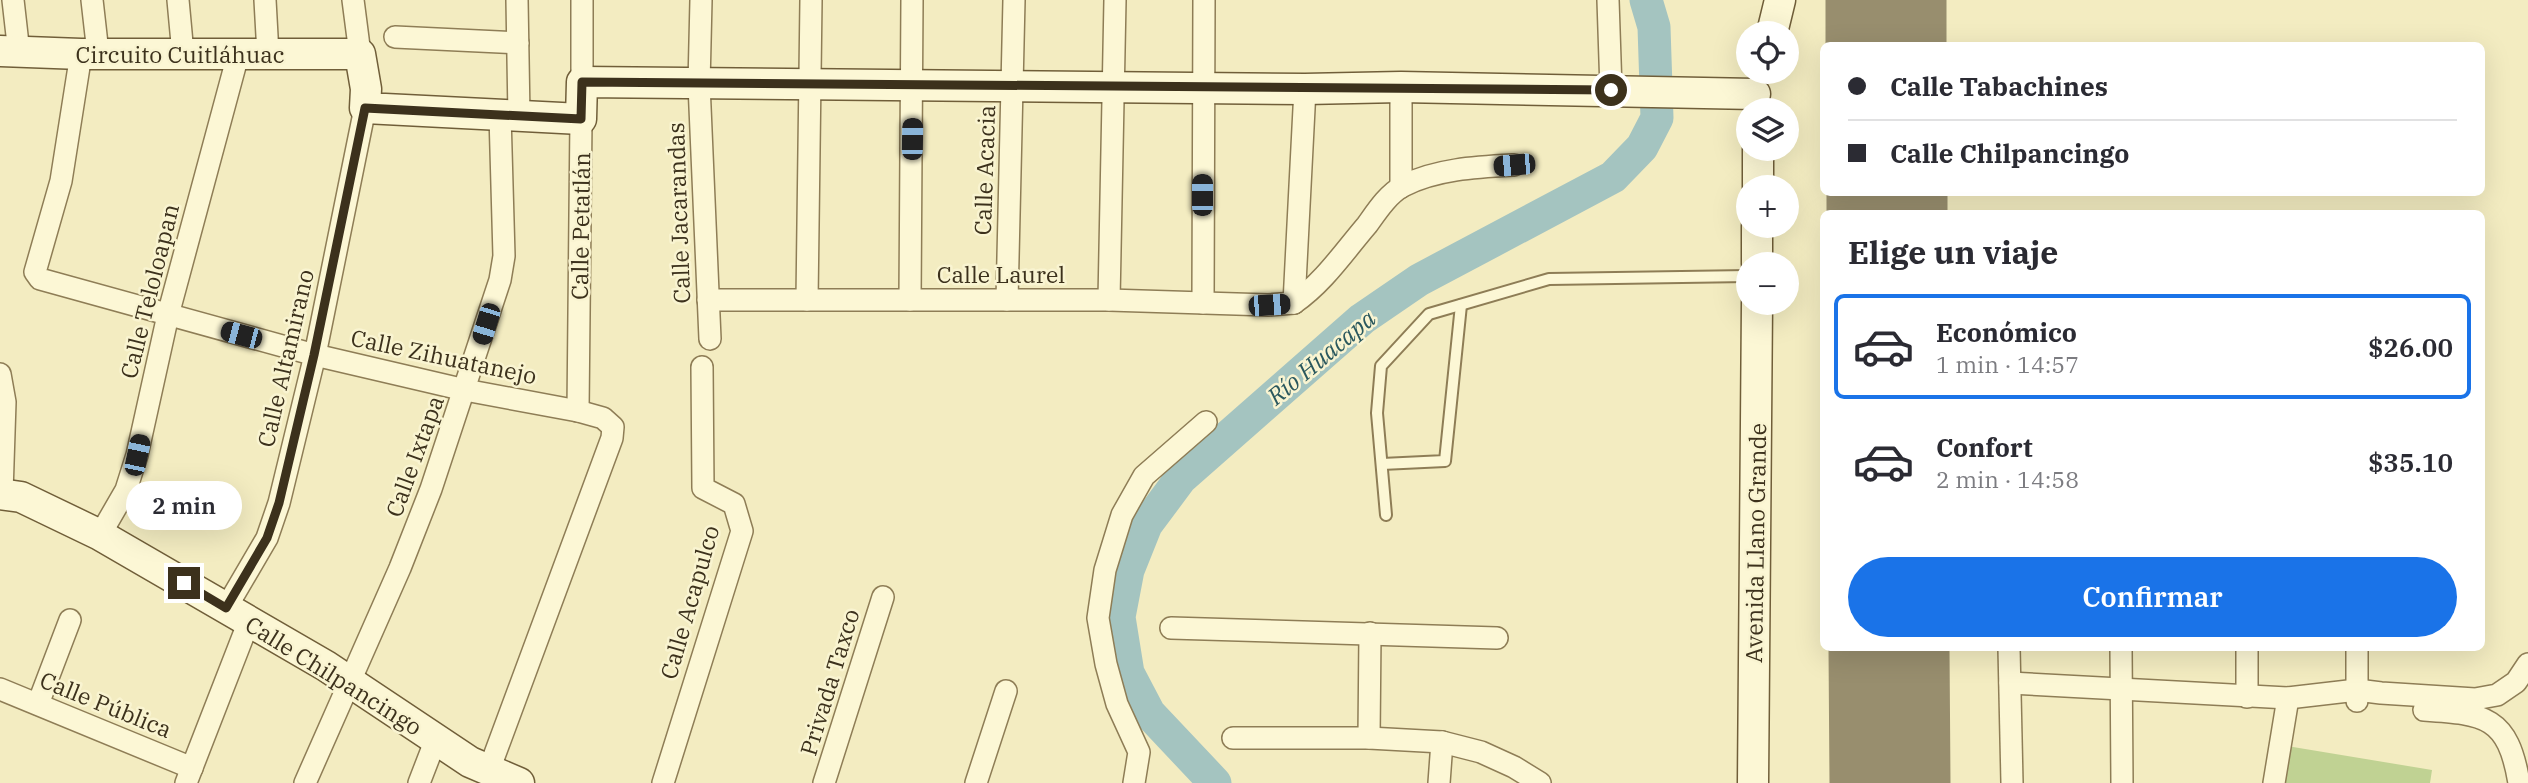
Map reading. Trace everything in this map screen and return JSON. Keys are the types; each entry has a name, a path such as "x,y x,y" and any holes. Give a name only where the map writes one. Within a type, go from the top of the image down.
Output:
{"street":[{"path":"9,52 13,0"},
{"name":"Calle Zihuatanejo","path":"92,0 89,54 61,181 35,271 40,279 314,355 466,390 578,411 603,418 612,427 612,438 489,770"},
{"path":"178,0 183,54"},
{"path":"265,0 268,54"},
{"path":"353,0 366,89 365,108 581,119"},
{"name":"Calle Ixtapa","path":"304,783 400,568 431,489 466,390 500,280 504,256 510,116 518,43 517,0"},
{"name":"Calle Petatlán","path":"578,411 582,0"},
{"name":"Calle Jacarandas","path":"701,0 699,84 710,339"},
{"path":"807,300 811,0"},
{"path":"910,300 912,0"},
{"name":"Calle Acacia","path":"1007,300 1014,0"},
{"path":"1109,300 1115,0"},
{"path":"1203,303 1204,0"},
{"path":"1608,0 1617,92"},
{"path":"1775,21 1780,0"},
{"path":"396,37 518,43"},
{"name":"Circuito Cuitláhuac","path":"9,52 360,54"},
{"name":"Calle Teloloapan","path":"100,535 127,490 167,315 238,55"},
{"path":"582,82 1757,92"},
{"path":"1401,87 1401,187"},
{"path":"1294,303 1305,89"},
{"name":"Calle Altamirano","path":"189,776 238,614 279,503 314,355 365,108"},
{"path":"1294,303 1315,288 1385,201 1401,187 1420,179 1465,168 1514,165"},
{"name":"Calle Laurel","path":"708,300 1109,300 1269,305 1294,303"},
{"name":"Avenida Llano Grande","path":"1753,783 1757,315"},
{"name":"Calle Acapulco","path":"663,783 742,531 734,504 703,488 702,368"},
{"path":"0,374 5,402 1,494"},
{"path":"1134,783 1139,752 1117,704 1106,664 1098,618 1105,570 1122,515 1144,476 1206,422"},
{"name":"Calle Chilpancingo","path":"1,494 21,497 100,535 348,680 470,762 519,783"},
{"name":"Privada Taxco","path":"824,783 883,597"},
{"path":"38,704 70,620"},
{"path":"1171,628 1497,638"},
{"path":"1368,738 1370,633"},
{"path":"2009,651 2011,783"},
{"path":"2121,651 2122,783"},
{"path":"2246,697 2247,651"},
{"path":"2357,651 2357,695"},
{"path":"2010,683 2246,697 2381,694 2475,699 2497,695 2516,682 2528,664"},
{"name":"Calle Pública","path":"0,689 38,704 189,776"},
{"path":"976,783 1006,691"},
{"path":"2357,695 2380,707 2471,713 2495,725 2508,742 2519,783"},
{"path":"2274,783 2288,698"},
{"path":"1233,738 1368,738 1442,742 1481,752 1540,783"},
{"path":"419,783 436,739"},
{"path":"1439,783 1442,742"}],"lane":[{"path":"1387,515 1377,414 1381,366 1429,314 1549,279 1736,276"},
{"path":"1382,464 1445,461 1461,304"}],"green space":[{"path":"2287,746 2432,770 2430,783 2281,783"}],"waterway":[{"name":"Río Huacapa","path":"1215,783 1149,713 1128,673 1119,617 1128,570 1146,525 1181,478 1362,319 1419,280 1613,177 1642,147 1657,118 1654,27 1646,0"}],"runway":[{"path":"1886,0 1886,42"},
{"path":"1887,196 1887,210"},
{"path":"1889,651 1890,783"}],"route":[{"path":"184,583 226,608 267,538 279,503 314,355 365,108 581,119 582,82 1611,90"}]}
